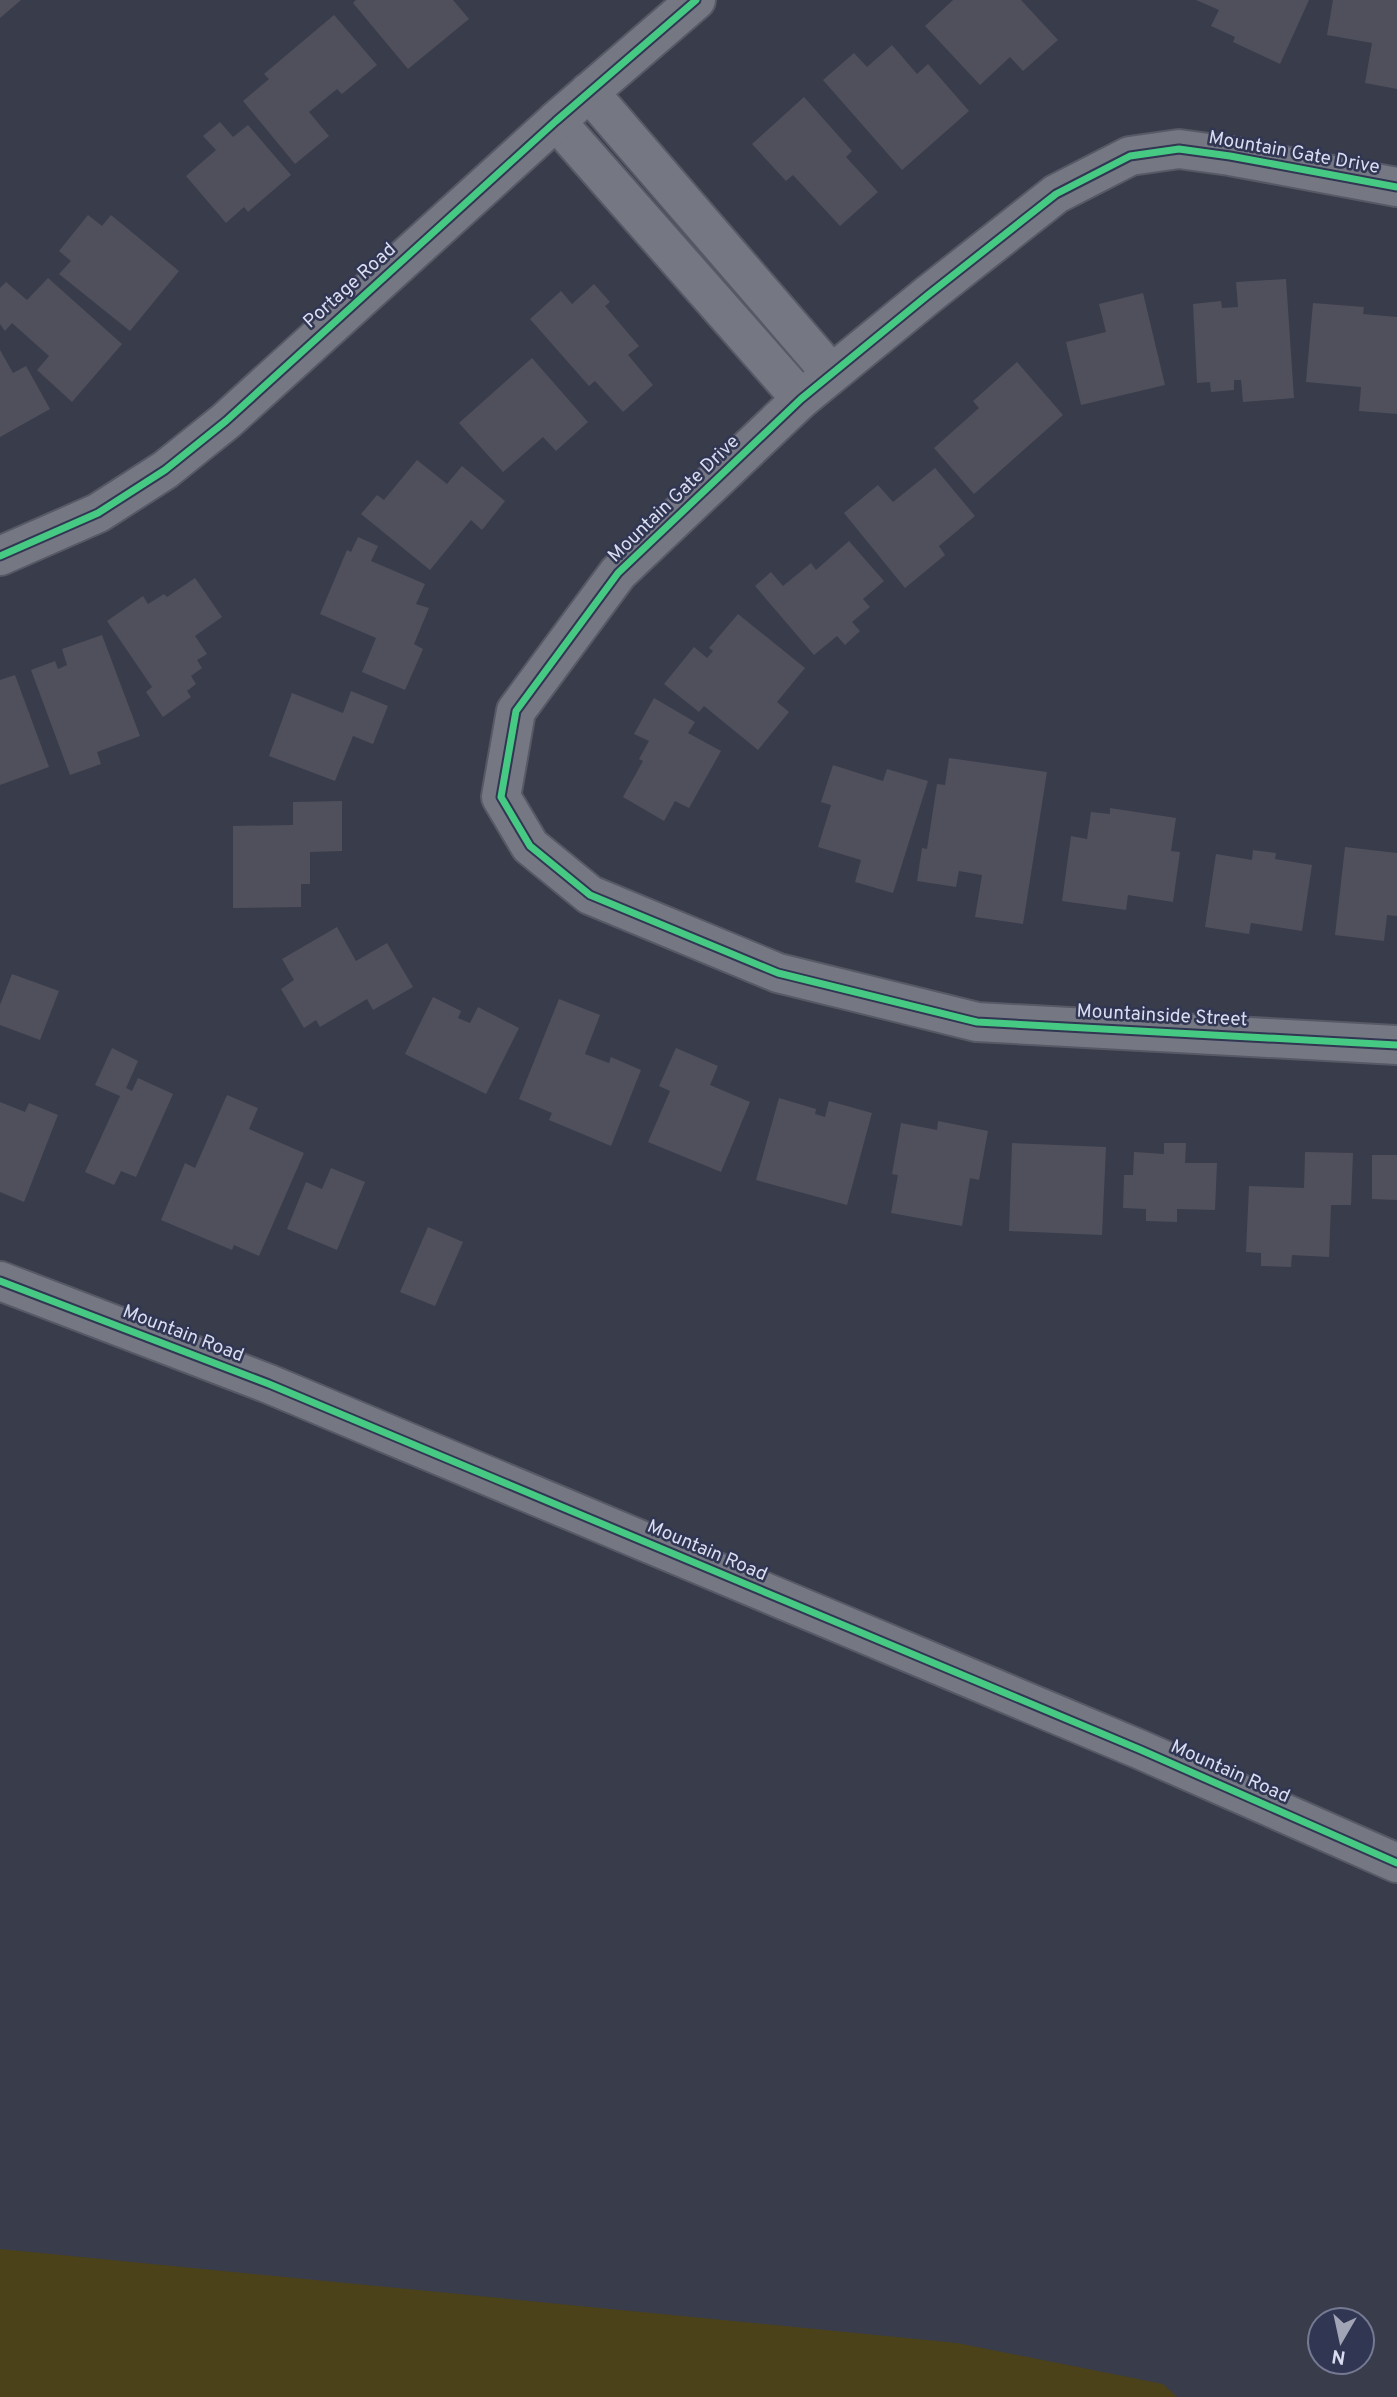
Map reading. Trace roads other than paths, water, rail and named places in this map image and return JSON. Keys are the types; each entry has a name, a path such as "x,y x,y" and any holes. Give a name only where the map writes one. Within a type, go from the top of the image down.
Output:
{"street":[{"name":"Portage Road","path":"0,556 98,513 165,470 226,421 556,121 696,0"},
{"path":"589,92 831,373"},
{"path":"556,121 801,399"},
{"name":"Mountain Gate Drive","path":"927,1010 778,973 590,895 530,846 501,797 516,711 618,573 831,373 1056,194 1130,156 1179,149 1397,187"},
{"name":"Mountainside Street","path":"927,1010 977,1022 1397,1045"},
{"name":"Mountain Road","path":"0,1281 269,1384 1141,1750 1397,1863"}]}
